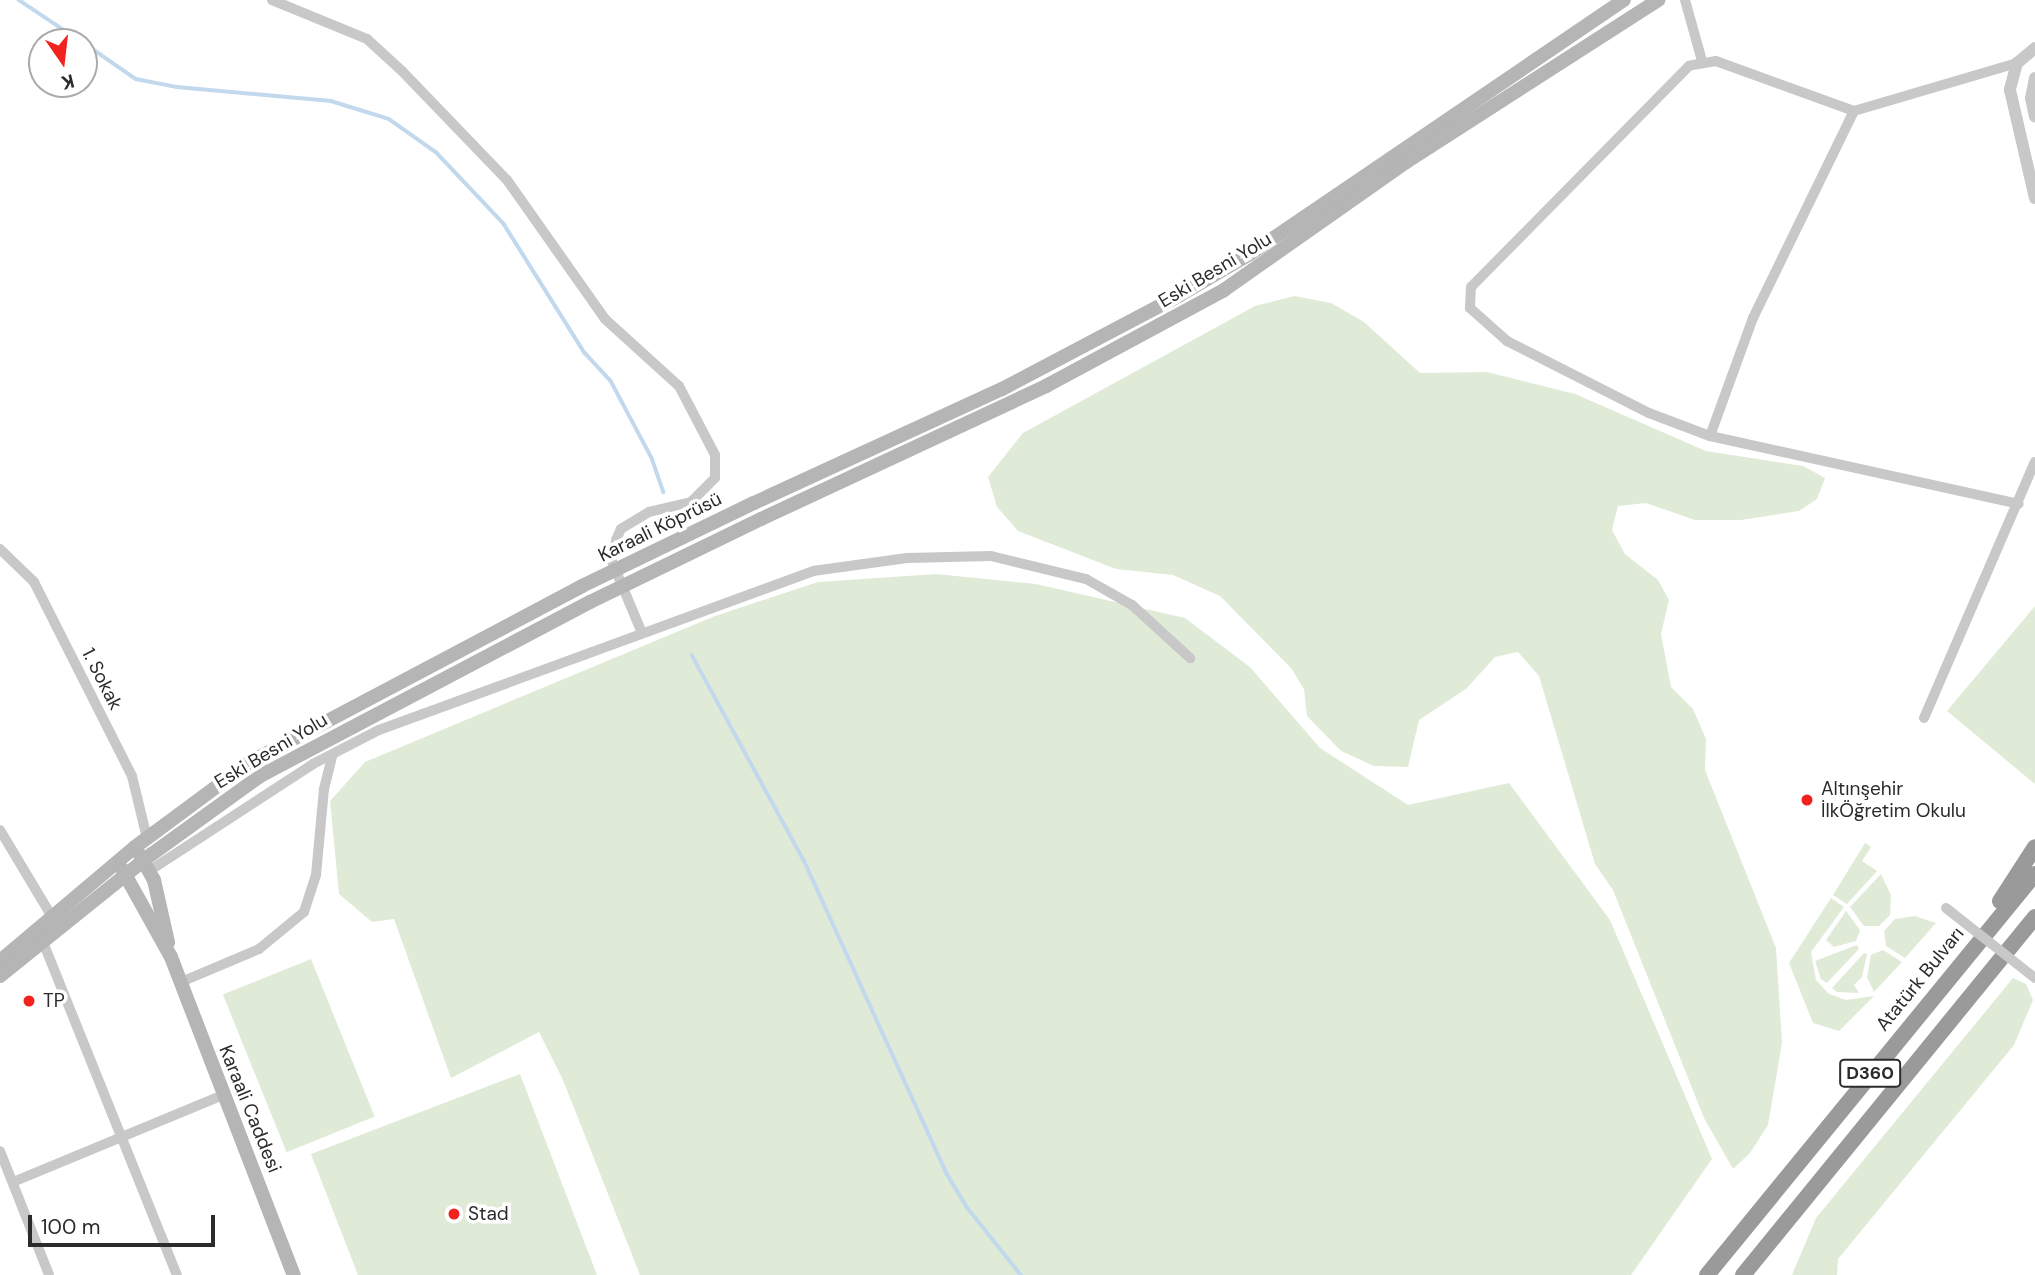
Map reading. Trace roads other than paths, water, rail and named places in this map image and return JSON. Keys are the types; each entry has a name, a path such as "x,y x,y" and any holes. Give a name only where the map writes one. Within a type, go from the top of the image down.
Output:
{"highway":[{"path":"1967,953 2035,847"},
{"name":"Atatürk Bulvarı","path":"1707,1275 1967,953 2035,874"},
{"name":"D360","path":"1743,1275 2035,917"},
{"path":"1992,973 2035,930"}],"main road":[{"name":"Eski Besni Yolu","path":"754,503 990,395 1192,288 1250,254 1624,0"},
{"name":"Eski Besni Yolu","path":"761,519 1034,393 1212,296 1259,268 1406,162 1658,0"},
{"name":"Karaali Köprüsü","path":"582,586 754,503"},
{"name":"Karaali Köprüsü","path":"590,602 761,519"},
{"name":"Eski Besni Yolu","path":"0,961 141,843 283,742 582,586"},
{"name":"Eski Besni Yolu","path":"0,976 127,875 146,866 283,761 590,602"},
{"path":"141,843 146,866 161,901 171,957"},
{"path":"117,862 127,875 171,957"},
{"name":"Karaali Caddesi","path":"171,957 294,1275"}],"street":[{"path":"272,0 367,39 402,71 507,180 605,319 679,386 715,455 715,478 691,502 649,512 621,530 612,548 611,559 642,633"},
{"path":"1685,0 1702,61"},
{"path":"2019,504 1710,436 1649,413 1507,341 1475,317 1468,297 1471,287 1689,66 1702,61 1716,61 1854,111 2017,63 2035,48"},
{"path":"2017,63 2010,90 2035,198"},
{"path":"2035,78 2031,98 2035,117"},
{"path":"1710,436 1753,318 1854,111"},
{"path":"1924,718 2035,462"},
{"name":"1. Sokak","path":"0,549 34,582 132,776 141,843"},
{"path":"146,866 333,754 379,730 813,571 907,558 991,556 1086,579 1132,605 1190,658"},
{"path":"181,982 260,949 304,912 316,875 324,789 333,754"},
{"path":"0,830 52,917"},
{"path":"1946,908 2035,978"},
{"path":"43,942 177,1275"},
{"path":"13,1182 223,1095"},
{"path":"0,1151 50,1275"}],"waterway":[{"path":"19,0 61,28"},
{"path":"98,53 136,79 177,87 331,101 389,119 436,152 504,224 585,353 611,381 652,458 664,492"},
{"path":"692,655 804,860 946,1172 967,1207 1021,1275"}],"place":[{"name":"Altınşehir İlkÖğretim Okulu","path":"1807,800"},
{"name":"TP","path":"29,1001"},
{"name":"Stad","path":"454,1214"}]}
